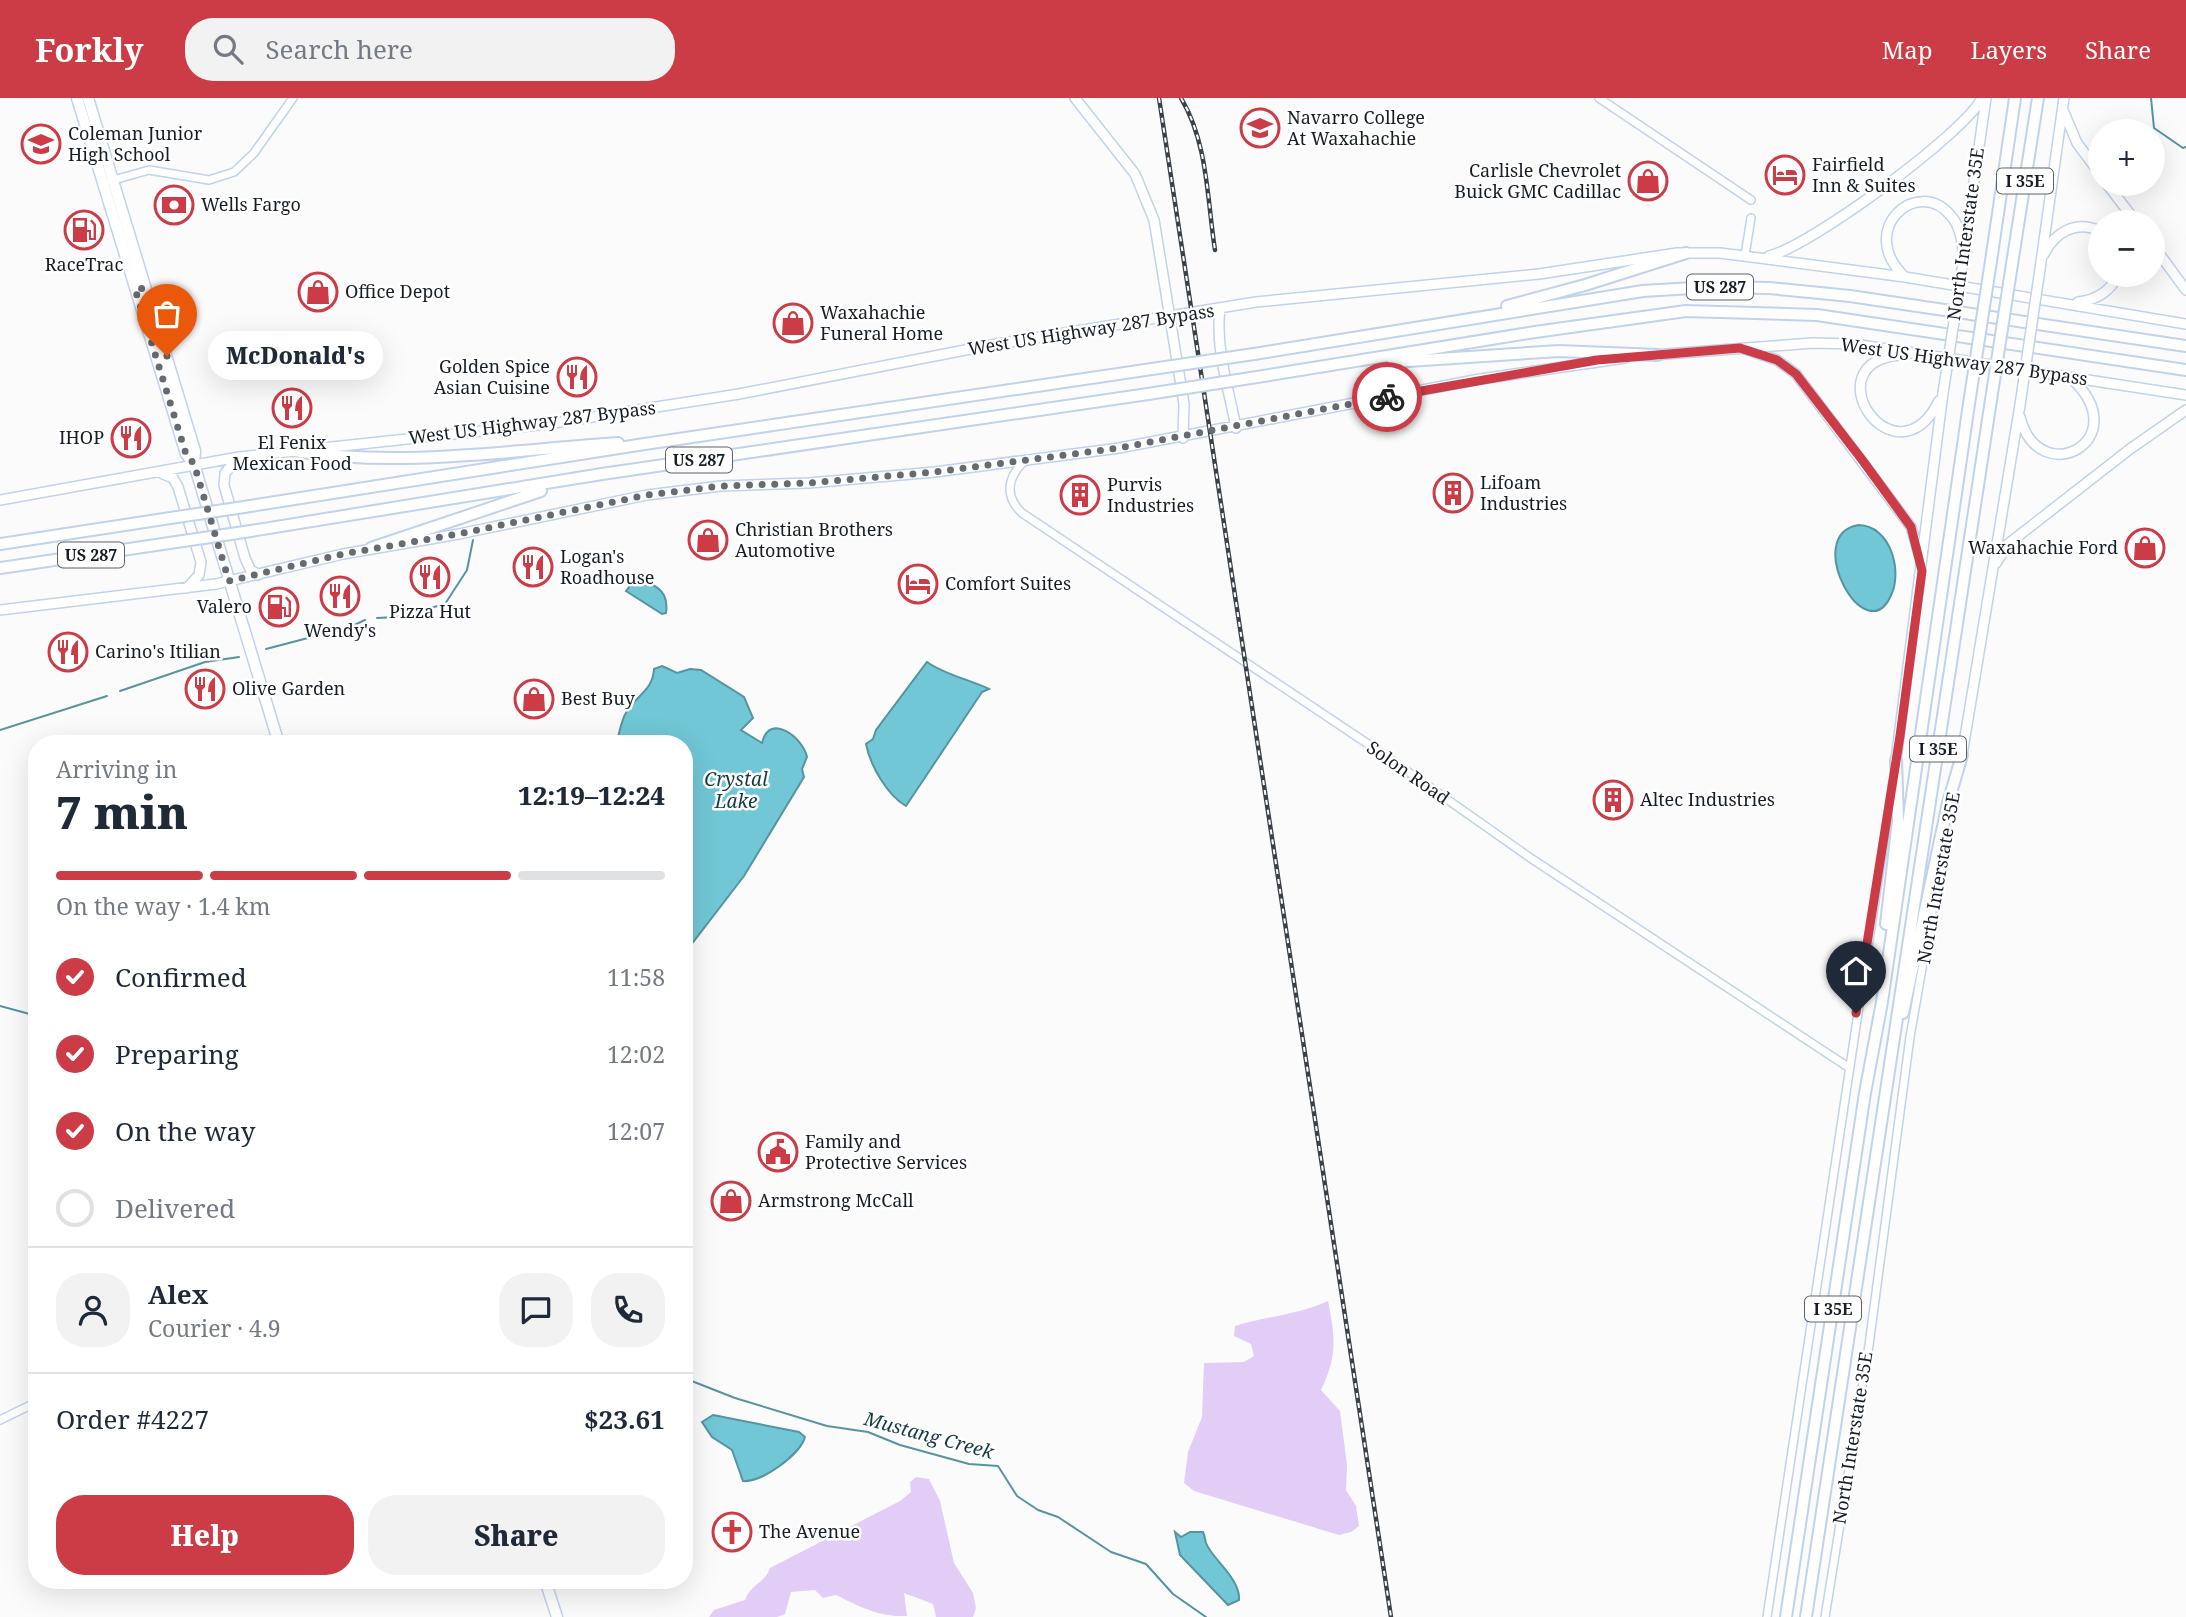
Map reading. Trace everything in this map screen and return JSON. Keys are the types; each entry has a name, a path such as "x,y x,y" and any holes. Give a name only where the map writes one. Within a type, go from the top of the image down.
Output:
{"highway":[{"name":"I 35E","path":"1786,1617 1882,1002 2015,98"},
{"name":"I 35E","path":"1806,1617 2038,98"},
{"path":"1414,328 1554,294 1686,253"},
{"name":"US 287","path":"0,544 638,445 1255,354 1643,291 1709,287 1769,288 1850,296 2186,346"},
{"name":"US 287","path":"0,568 1148,394 1651,314 1706,311 1817,315 2186,370"},
{"path":"1359,361 1375,363 1559,351 1657,355"},
{"path":"295,451 407,457 628,442 638,445"},
{"path":"371,548 529,493 613,473"},
{"path":"1884,1098 1948,803 1962,754"},
{"path":"1882,1002 1878,983 1896,844 1896,760"}],"main road":[{"path":"77,98 146,288 195,451 194,464 276,735"},
{"path":"88,98 135,289 186,454 194,464"},
{"path":"1075,98 1135,174 1144,191 1160,238 1184,404 1183,438"},
{"path":"1761,257 1784,252 1804,242 1961,126 1984,98"},
{"name":"North Interstate 35E","path":"1896,760 1984,98"},
{"path":"2063,103 2077,143 2088,158"},
{"name":"North Interstate 35E","path":"1962,754 2020,409 2063,103"},
{"path":"2116,196 2127,210"},
{"path":"1905,277 1888,255 1885,235 1892,217 1913,204 1935,204 1951,216 1960,234 1964,257"},
{"path":"2040,265 2050,243 2060,234 2075,227 2088,229"},
{"name":"West US Highway 287 Bypass","path":"0,500 239,457 628,412 739,394 990,345 1269,300 1554,272 1686,253 1745,255 1905,277 2186,324"},
{"path":"2165,262 2186,290"},
{"path":"2066,302 2098,297 2111,287"},
{"path":"135,289 146,288"},
{"path":"1220,309 1218,323 1224,370 1236,428"},
{"name":"West US Highway 287 Bypass","path":"0,610 187,589 371,548 695,488 809,483 1027,459 1183,438 1480,379 1597,360 1838,343 2186,395"},
{"path":"1740,348 1777,360 1807,388 1911,527 1922,571"},
{"path":"1915,354 1885,358 1868,368 1860,398 1870,418 1891,431 1909,429 1933,411 1943,393"},
{"path":"2020,409 2028,437 2042,452 2062,455 2084,444 2092,433 2095,414 2086,393 2070,377"},
{"path":"1992,574 2008,544 2130,449 2186,410"},
{"path":"239,457 225,473 224,485 245,558 258,575"},
{"path":"158,473 169,475 176,482 201,562 199,575 187,589"},
{"path":"548,1589 557,1617"}],"street":[{"path":"108,182 154,170 209,180 234,172 254,153 292,98"},
{"path":"1598,98 1751,201"},
{"path":"1745,255 1751,218"},
{"name":"Solon Road","path":"1027,459 1014,472 1009,488 1011,501 1022,513 1377,750 1532,859 1848,1067"},
{"name":"North Interstate 35E","path":"1825,1617 1869,1345 1910,1037 1962,754"},
{"name":"North Interstate 35E","path":"1767,1617 1896,760"},
{"path":"0,1420 28,1406"}],"shaded area":[{"path":"1328,1301 1334,1346 1330,1367 1321,1390 1340,1411 1347,1465 1346,1490 1356,1506 1359,1526 1351,1532 1339,1535 1194,1491 1184,1483 1188,1452 1202,1417 1204,1363 1244,1362 1254,1356 1251,1344 1234,1336 1235,1326"},
{"path":"916,1477 929,1479 940,1501 954,1563 973,1593 976,1608 973,1617 936,1617 933,1604 904,1593 907,1616 887,1615 836,1595 823,1598 815,1590 791,1592 785,1614 777,1617 709,1617 714,1610 745,1600 770,1568 900,1501 911,1492 910,1482"}],"water":[{"path":"1859,525 1870,527 1879,533 1891,550 1894,561 1895,583 1881,609 1868,610 1855,602 1844,586 1837,567 1836,548 1842,533"},
{"path":"651,584 664,596 666,613 662,614 626,591 630,586"},
{"path":"927,662 989,689 982,692 906,806 892,795 880,779 866,744 873,739 876,730"},
{"name":"Crystal Lake","path":"662,666 677,673 690,669 701,670 744,697 753,718 741,730 762,743 771,729 786,731 799,742 807,757 802,769 804,777 744,876 693,942 693,735 618,735 627,711 648,687 654,669"},
{"path":"713,1415 799,1432 805,1437 796,1452 779,1467 760,1478 743,1481 732,1450 712,1437 702,1422"},
{"path":"1175,1532 1181,1537 1190,1532 1203,1532 1209,1549 1236,1584 1239,1600 1228,1605 1180,1555"}],"waterway":[{"path":"2151,98 2154,128 2183,148 2186,147"},
{"path":"377,618 397,617 445,604 467,570 473,540"},
{"path":"266,649 350,627 365,620"},
{"path":"120,691 205,662 239,657"},
{"path":"0,730 107,696"},
{"name":"Mustang Creek","path":"0,1006 28,1014"},
{"name":"Mustang Creek","path":"693,1382 735,1398 827,1426 868,1432 900,1445 969,1464 998,1466 1017,1496 1038,1510 1058,1517 1111,1552 1146,1564 1173,1594 1206,1617"}],"railway":[{"path":"1159,98 1391,1617"},
{"path":"1181,98 1190,115 1202,152 1215,250"}],"way so far":[{"path":"167,356 146,288 135,289 186,454 194,464 229,581 343,554 458,534 647,495 695,488 809,483 935,472 1119,448 1236,428 1387,397"}],"place":[{"name":"Navarro College At Waxahachie","path":"1260,128"},
{"name":"Coleman Junior High School","path":"41,144"},
{"name":"Fairfield Inn & Suites","path":"1785,175"},
{"name":"Carlisle Chevrolet Buick GMC Cadillac","path":"1648,181"},
{"name":"Wells Fargo","path":"174,205"},
{"name":"RaceTrac","path":"84,230"},
{"name":"Office Depot","path":"318,292"},
{"name":"Waxahachie Funeral Home","path":"793,323"},
{"name":"McDonald's","path":"167,356"},
{"name":"Golden Spice Asian Cuisine","path":"577,377"},
{"name":"El Fenix Mexican Food","path":"292,408"},
{"name":"IHOP","path":"131,438"},
{"name":"Lifoam Industries","path":"1453,493"},
{"name":"Purvis Industries","path":"1080,495"},
{"name":"Christian Brothers Automotive","path":"708,540"},
{"name":"Waxahachie Ford","path":"2145,548"},
{"name":"Logan's Roadhouse","path":"533,567"},
{"name":"Pizza Hut","path":"430,577"},
{"name":"Comfort Suites","path":"918,584"},
{"name":"Wendy's","path":"340,596"},
{"name":"Valero","path":"279,607"},
{"name":"Carino's Itilian","path":"68,652"},
{"name":"Olive Garden","path":"205,689"},
{"name":"Best Buy","path":"534,699"},
{"name":"Altec Industries","path":"1613,800"},
{"name":"Family and Protective Services","path":"778,1152"},
{"name":"Armstrong McCall","path":"731,1201"},
{"name":"The Avenue","path":"732,1532"}],"route":[{"path":"1387,397 1597,360 1740,348 1777,360 1796,374 1863,461 1911,527 1922,571 1900,736 1856,1013"}]}
